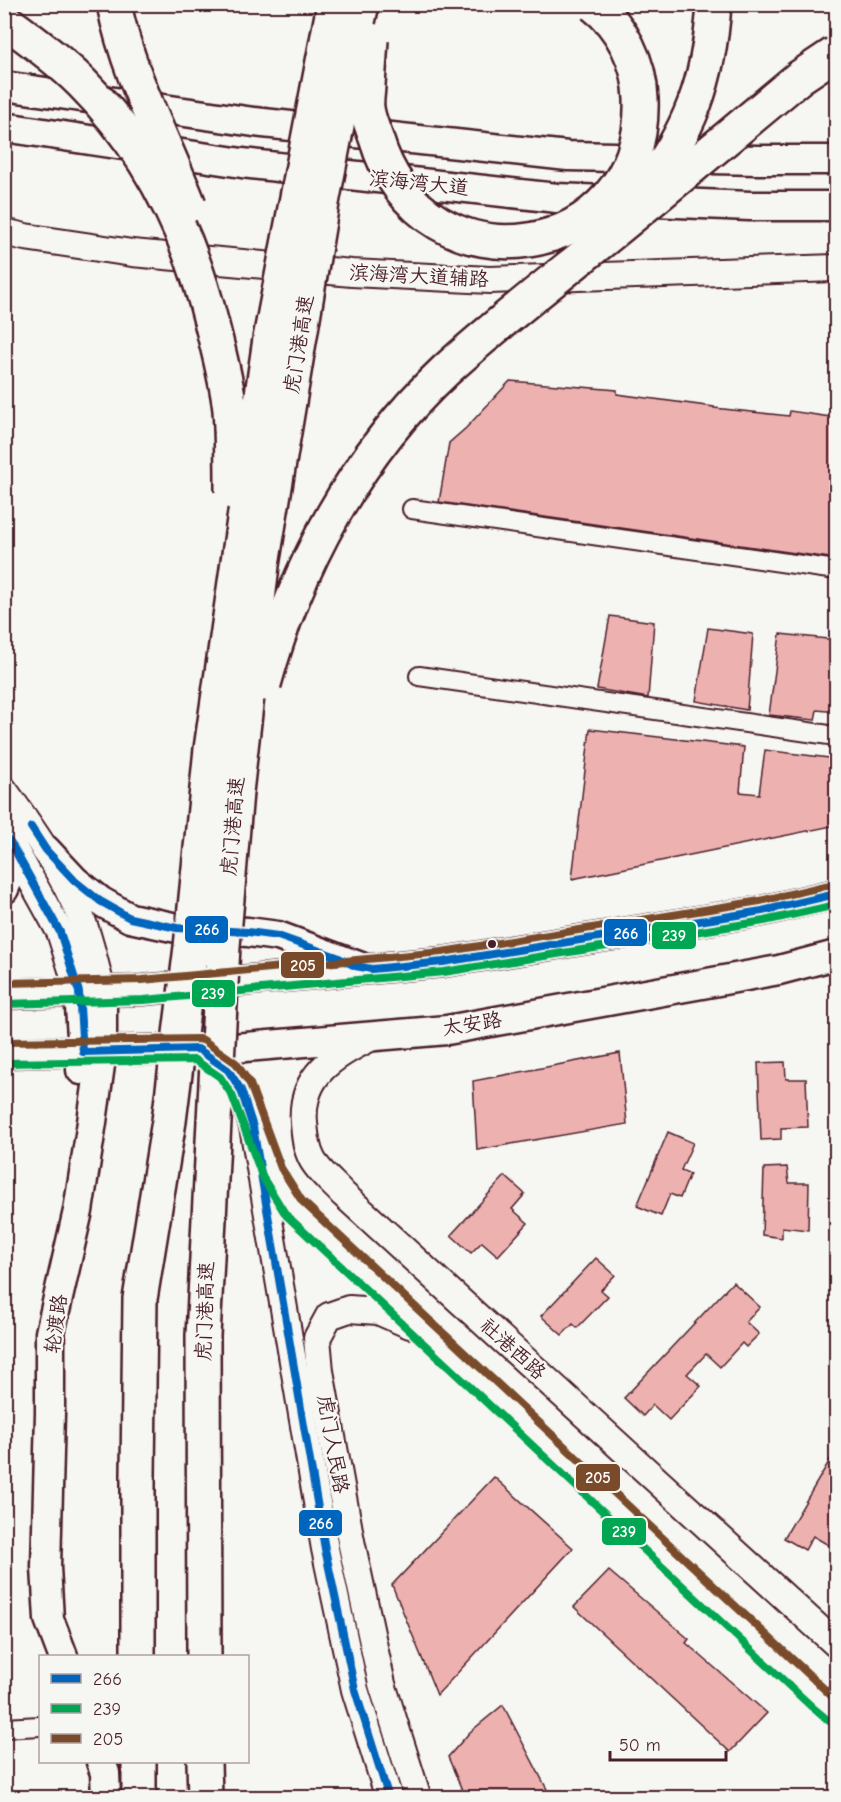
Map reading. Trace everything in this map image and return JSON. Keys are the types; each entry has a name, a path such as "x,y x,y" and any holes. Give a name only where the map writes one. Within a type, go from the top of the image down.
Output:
{"highway":[{"path":"114,4 119,27 142,95 171,159 198,228 216,289 226,351 230,409 233,496 231,604"},
{"name":"虎门港高速","path":"138,1655 140,1299 169,1121 191,947 211,749 270,339 334,4"},
{"name":"虎门港高速","path":"204,1655 203,1336 223,946 236,792 262,565 322,203 362,4"},
{"path":"373,4 367,107 389,172 405,196 426,216 451,231 478,240 507,243 536,240 563,231 588,215 609,195 626,172 637,145 642,116 640,87 633,59 620,33 593,4"},
{"path":"599,243 664,165 687,125 703,82 712,38 714,4"},
{"path":"4,20 45,49 82,83 116,121 146,162 171,207 191,253 207,302 230,409"},
{"path":"236,792 272,654 295,591 323,530 358,473 399,420 445,371 495,327 800,77 837,53"},
{"path":"139,1763 139,1797"},
{"path":"204,1763 204,1797"}],"main road":[{"path":"4,86 292,126 568,156 837,160"},
{"name":"滨海湾大道","path":"4,127 242,163 557,198 750,206 837,206"},
{"name":"滨海湾大道辅路","path":"4,232 132,253 352,273 456,279 513,280 837,268"},
{"path":"4,790 46,850 65,882 71,927 91,992"},
{"path":"9,841 71,927"},
{"path":"4,890 9,877 9,841"},
{"path":"46,850 75,881 100,901 130,918 177,928 278,936 337,957 355,966 372,969"},
{"path":"4,994 143,990 443,962 762,911 837,894"},
{"name":"太安路","path":"4,1053 234,1048 447,1030 779,970 837,955"},
{"name":"轮渡路","path":"63,1655 48,1619 45,1567 50,1333 78,1211 93,1051 91,992"},
{"name":"社港西路","path":"375,1036 348,1048 324,1065 308,1087 303,1112 305,1140 312,1160 343,1194 837,1644"},
{"name":"虎门人民路","path":"198,1049 228,1070 241,1090 253,1127 325,1549 355,1690 389,1797"},
{"name":"轮渡路","path":"49,1655 38,1629 32,1578 35,1366 54,1278 93,1051"},
{"path":"253,1127 272,1173 294,1208 819,1699 837,1713"},
{"name":"虎门人民路","path":"418,1797 382,1684 351,1541 320,1371 317,1338 329,1316 349,1309 378,1311 412,1326 441,1345"},
{"path":"86,1763 92,1797"},
{"path":"102,1763 105,1773 106,1797"}],"street":[{"path":"412,509 837,570"},
{"path":"419,676 837,736"},
{"path":"4,1728 39,1726"}],"building":[{"path":"510,381 617,390 617,394 714,408 789,416 790,411 837,418 837,559 439,502 449,443"},
{"path":"610,616 654,622 648,698 597,689"},
{"path":"708,628 753,634 747,710 696,701"},
{"path":"780,634 837,640 837,712 817,710 815,720 769,715"},
{"path":"590,729 744,747 740,792 759,794 765,750 837,759 837,825 572,879"},
{"path":"620,1053 627,1124 477,1150 473,1081"},
{"path":"785,1062 786,1079 806,1079 808,1127 781,1128 781,1139 761,1140 758,1063"},
{"path":"668,1132 693,1143 681,1170 690,1174 680,1198 670,1194 661,1216 637,1206"},
{"path":"787,1167 789,1183 809,1183 808,1230 782,1227 782,1238 762,1235 764,1168"},
{"path":"505,1176 525,1194 512,1209 528,1223 498,1256 482,1242 471,1253 451,1235"},
{"path":"596,1258 615,1275 601,1290 608,1296 577,1328 573,1324 562,1335 541,1316"},
{"path":"733,1282 760,1307 746,1322 759,1334 746,1347 742,1343 720,1367 706,1354 687,1374 701,1386 669,1420 653,1405 643,1416 624,1398"},
{"path":"837,1448 837,1536 830,1546 813,1536 805,1550 784,1538"},
{"path":"494,1477 573,1548 437,1695 392,1585"},
{"path":"609,1571 689,1639 686,1643 767,1713 730,1752 574,1607"},
{"path":"503,1705 551,1797 465,1797 448,1757 470,1732"}],"transit line":[{"name":"266","path":"31,827 46,850 75,881 100,901 130,918 177,928 278,936 337,957 355,966 372,969 443,962 762,911 836,894"},
{"name":"266","path":"4,835 60,932 79,992 83,1052 198,1049 228,1070 241,1090 253,1127 325,1549 355,1690 389,1798"},
{"name":"205","path":"4,983 142,980 442,952 760,901 834,884"},
{"name":"239","path":"4,1004 144,1000 444,972 764,921 836,905"},
{"name":"205","path":"4,1042 198,1039 203,1040 236,1063 250,1084 281,1168 302,1201 836,1700"},
{"name":"239","path":"4,1063 195,1060 220,1077 232,1095 263,1178 286,1215 829,1721"}]}
